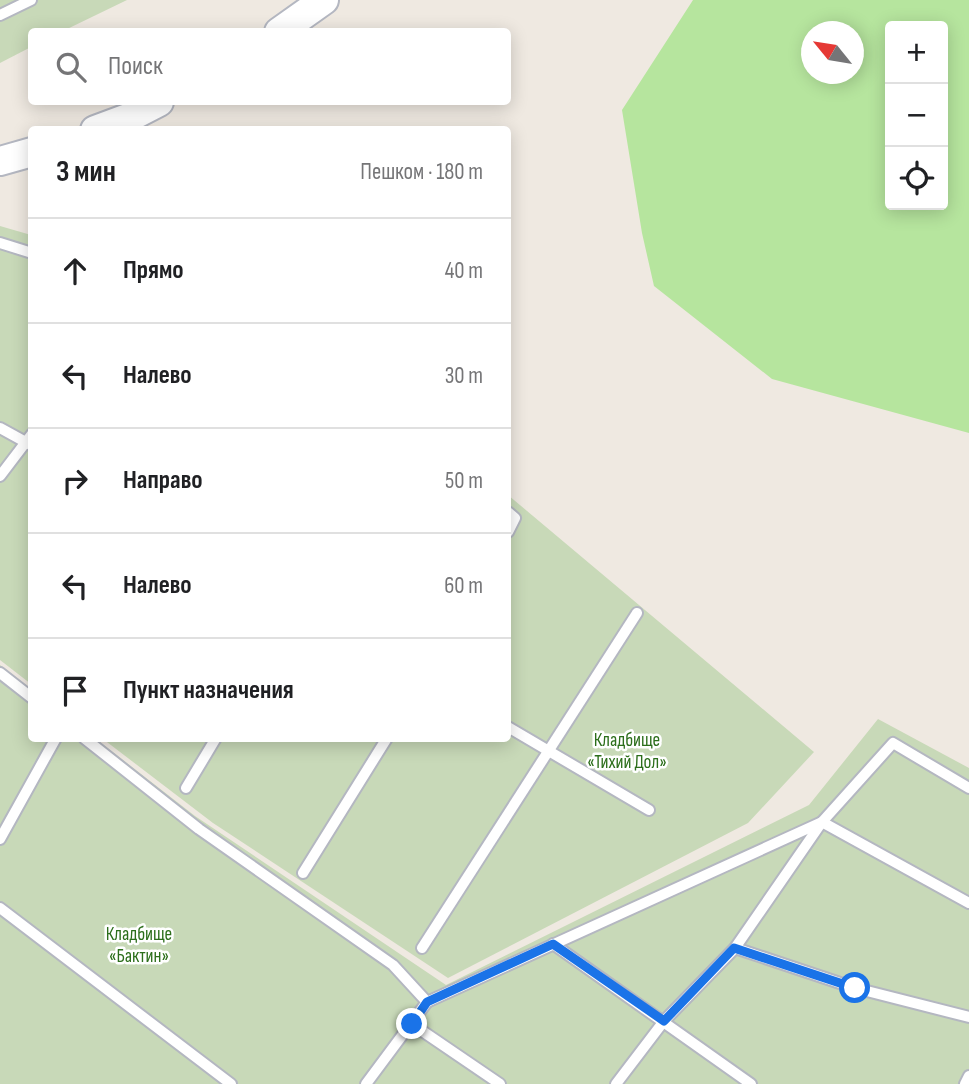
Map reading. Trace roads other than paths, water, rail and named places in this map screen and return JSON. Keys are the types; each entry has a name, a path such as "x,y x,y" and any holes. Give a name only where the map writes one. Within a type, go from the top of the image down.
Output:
{"street":[{"path":"285,28 324,0"},
{"path":"106,126 153,105"},
{"path":"0,161 28,153"}],"lane":[{"path":"0,15 32,0"},
{"path":"0,243 28,252"},
{"path":"0,428 28,441"},
{"path":"0,476 28,442"},
{"path":"422,948 637,613"},
{"path":"0,673 28,695"},
{"path":"511,729 649,810"},
{"path":"0,839 54,742"},
{"path":"89,742 199,829 393,965 427,1002"},
{"path":"186,788 214,742"},
{"path":"303,873 385,742"},
{"path":"616,1084 664,1021 734,948 822,822 893,743 969,788"},
{"path":"822,822 969,903"},
{"path":"366,1084 427,1002 822,822"},
{"path":"0,908 230,1084"},
{"path":"553,944 751,1084"},
{"path":"734,948 855,988 969,1017"},
{"path":"412,1024 500,1084"},
{"path":"965,1084 969,1076"}],"park label":[{"name":"Кладбище «Тихий Дол»","path":"627,751"},
{"name":"Кладбище «Бактин»","path":"139,945"}]}
